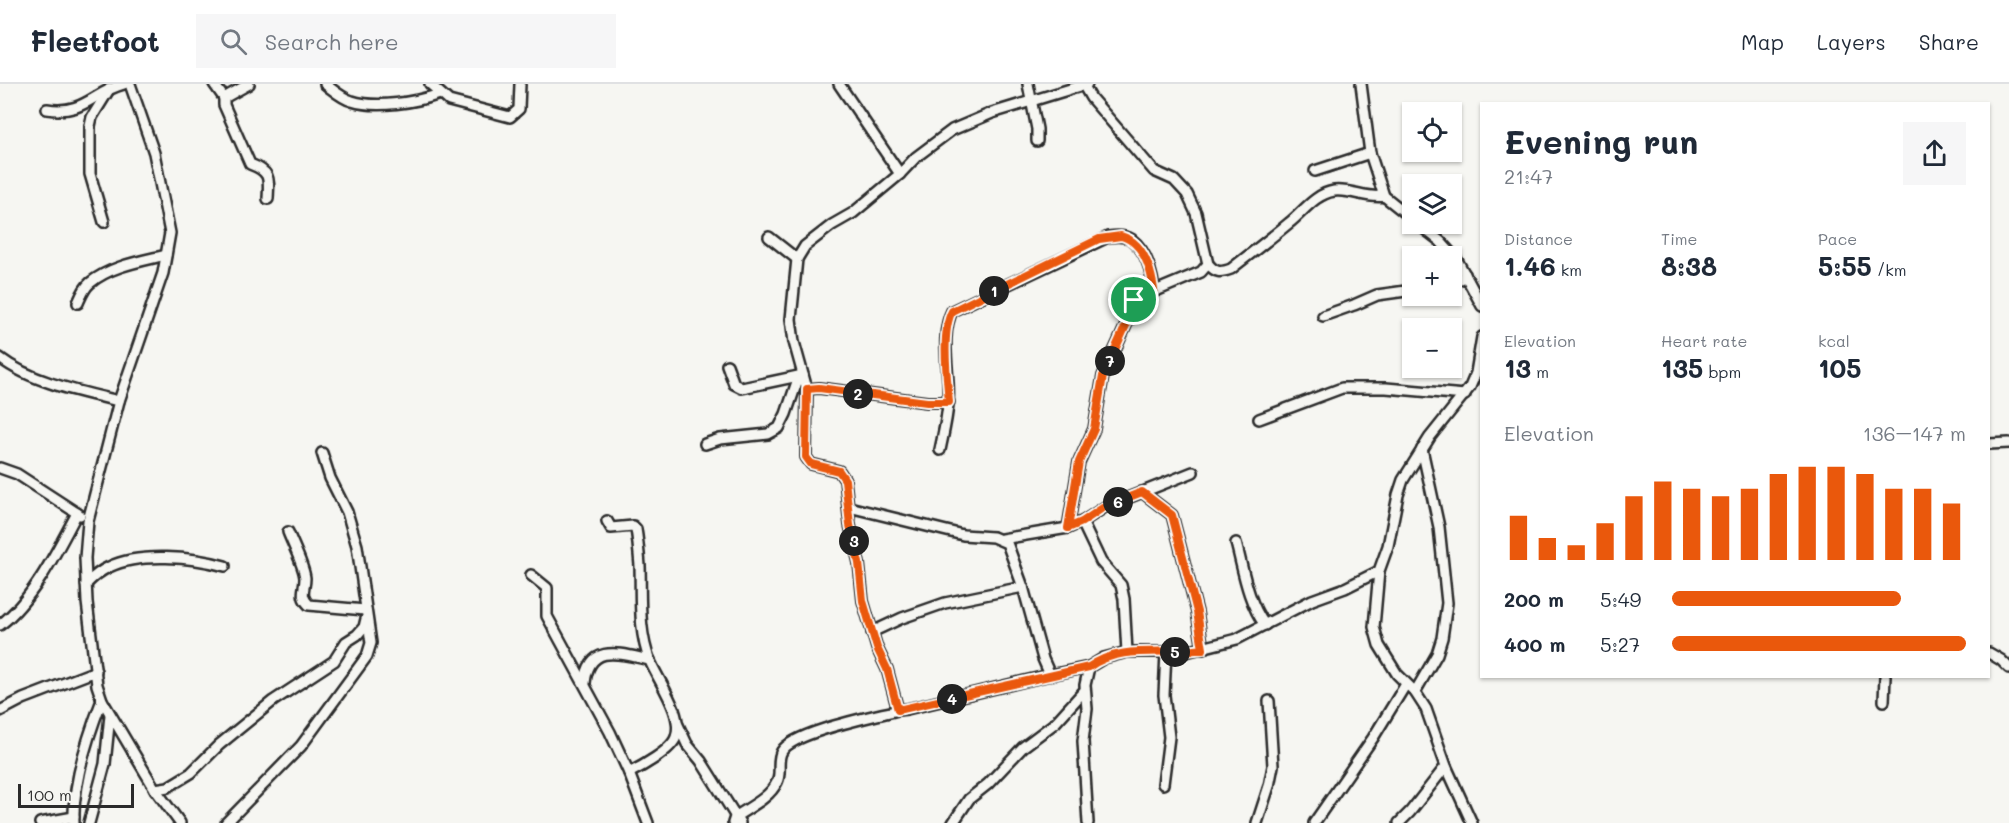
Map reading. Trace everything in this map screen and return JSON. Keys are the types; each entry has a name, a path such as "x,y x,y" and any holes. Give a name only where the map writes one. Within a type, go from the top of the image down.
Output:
{"street":[{"path":"47,109 58,111 82,106 110,88 124,84"},
{"path":"130,84 154,153 170,233 154,304 119,401 88,521 85,558 86,584 97,685 102,700 155,789 180,823"},
{"path":"214,84 224,98 224,105 250,164 267,174 268,199"},
{"path":"224,98 249,84"},
{"path":"325,84 350,101 362,103 406,102 440,94"},
{"path":"430,84 449,101 510,117 519,109 520,84"},
{"path":"839,84 900,174"},
{"path":"1028,84 1037,129 1037,141"},
{"path":"1361,84 1370,153 1384,196 1402,210"},
{"path":"898,710 887,669 872,632 863,601 859,563 842,474 811,464 806,457 807,389 801,376 791,319 797,259 805,246 832,225 853,213 900,174 916,157 952,130 992,113 1086,85 1091,98 1154,171 1174,180 1187,194 1196,213 1208,264 1215,271 1221,273 1231,269 1290,223 1316,199 1328,193 1345,192 1373,198 1384,196"},
{"path":"104,222 90,174 90,126 92,117 110,88"},
{"path":"1316,171 1370,153"},
{"path":"1431,234 1458,260 1480,302"},
{"path":"769,237 797,259"},
{"path":"940,450 949,402 946,361 948,319 956,308 1108,237 1130,238 1139,248 1152,275 1154,290"},
{"path":"78,303 89,283 106,273 133,263 166,255"},
{"path":"1068,528 1079,462 1094,429 1103,376 1132,312 1134,300 1201,272 1208,264"},
{"path":"1462,278 1465,274"},
{"path":"1323,315 1377,295 1402,292"},
{"path":"1472,823 1446,766 1432,723 1415,692 1397,674 1384,654 1376,634 1375,610 1379,571 1388,546 1398,495 1407,472 1422,449 1465,395 1476,373 1480,349"},
{"path":"0,358 10,366 29,375 74,390 119,401"},
{"path":"727,365 734,384 742,388 801,376"},
{"path":"705,444 720,439 768,434 779,428 801,376"},
{"path":"807,389 819,388 927,402 949,402"},
{"path":"1259,419 1342,388 1386,388 1465,395"},
{"path":"1990,444 2009,443"},
{"path":"1415,692 1437,654 1442,638 1447,603 1440,527 1422,449"},
{"path":"226,823 301,746 367,656 371,643 357,546 347,513 330,478 322,453"},
{"path":"0,468 17,474 88,521"},
{"path":"849,507 963,535 1002,539 1068,528 1082,522 1104,507 1193,472"},
{"path":"1142,492 1172,515 1197,612 1203,649"},
{"path":"0,625 22,605 63,541 77,513"},
{"path":"607,521 611,528 633,526 636,529 640,563 640,609 644,640 650,660 687,744 701,762 736,821 778,782 779,759 782,751 793,741 830,728 898,710 1089,667 1104,658 1127,652 1186,652 1203,649 1237,639 1312,600 1345,588 1379,571"},
{"path":"1082,522 1101,562 1121,585 1127,652"},
{"path":"288,532 305,578 303,599 309,605 365,614"},
{"path":"1002,539 1007,543 1023,587 1043,659 1050,675"},
{"path":"1236,543 1251,597 1265,626"},
{"path":"86,584 111,565 146,558 172,557 225,566"},
{"path":"531,574 546,588 547,615 585,683 629,773 648,823"},
{"path":"872,632 902,618 945,603 1023,587"},
{"path":"155,789 168,787 191,773 292,686 334,661 346,642 364,627 365,614"},
{"path":"1163,784 1169,737 1164,695 1166,652"},
{"path":"585,683 586,673 597,657 607,653 650,660"},
{"path":"1990,653 2009,668"},
{"path":"1088,823 1083,748 1087,709 1085,690 1089,667"},
{"path":"0,711 23,699 96,671"},
{"path":"1884,701 1885,678"},
{"path":"1314,823 1373,738 1406,684"},
{"path":"953,823 969,799 988,784 1023,747 1055,723 1085,690"},
{"path":"40,823 74,820 78,784 87,741 102,700"},
{"path":"1257,823 1273,766 1269,701"},
{"path":"89,823 105,764 110,715"},
{"path":"629,773 670,747 676,739 678,725"},
{"path":"1399,823 1446,766"}],"route":[{"path":"1121,236 1130,238 1139,248 1152,275 1154,290 1134,300 1132,312 1103,376 1094,429 1079,462 1068,528 1082,522 1104,507 1142,492 1170,511 1197,612 1203,649 1186,652 1127,652 1104,658 1089,667 898,710 887,669 877,648 863,601 845,480 839,471 808,463 806,457 807,389 819,388 927,402 949,402 946,361 948,319 952,311 1099,239 1121,236"}]}
